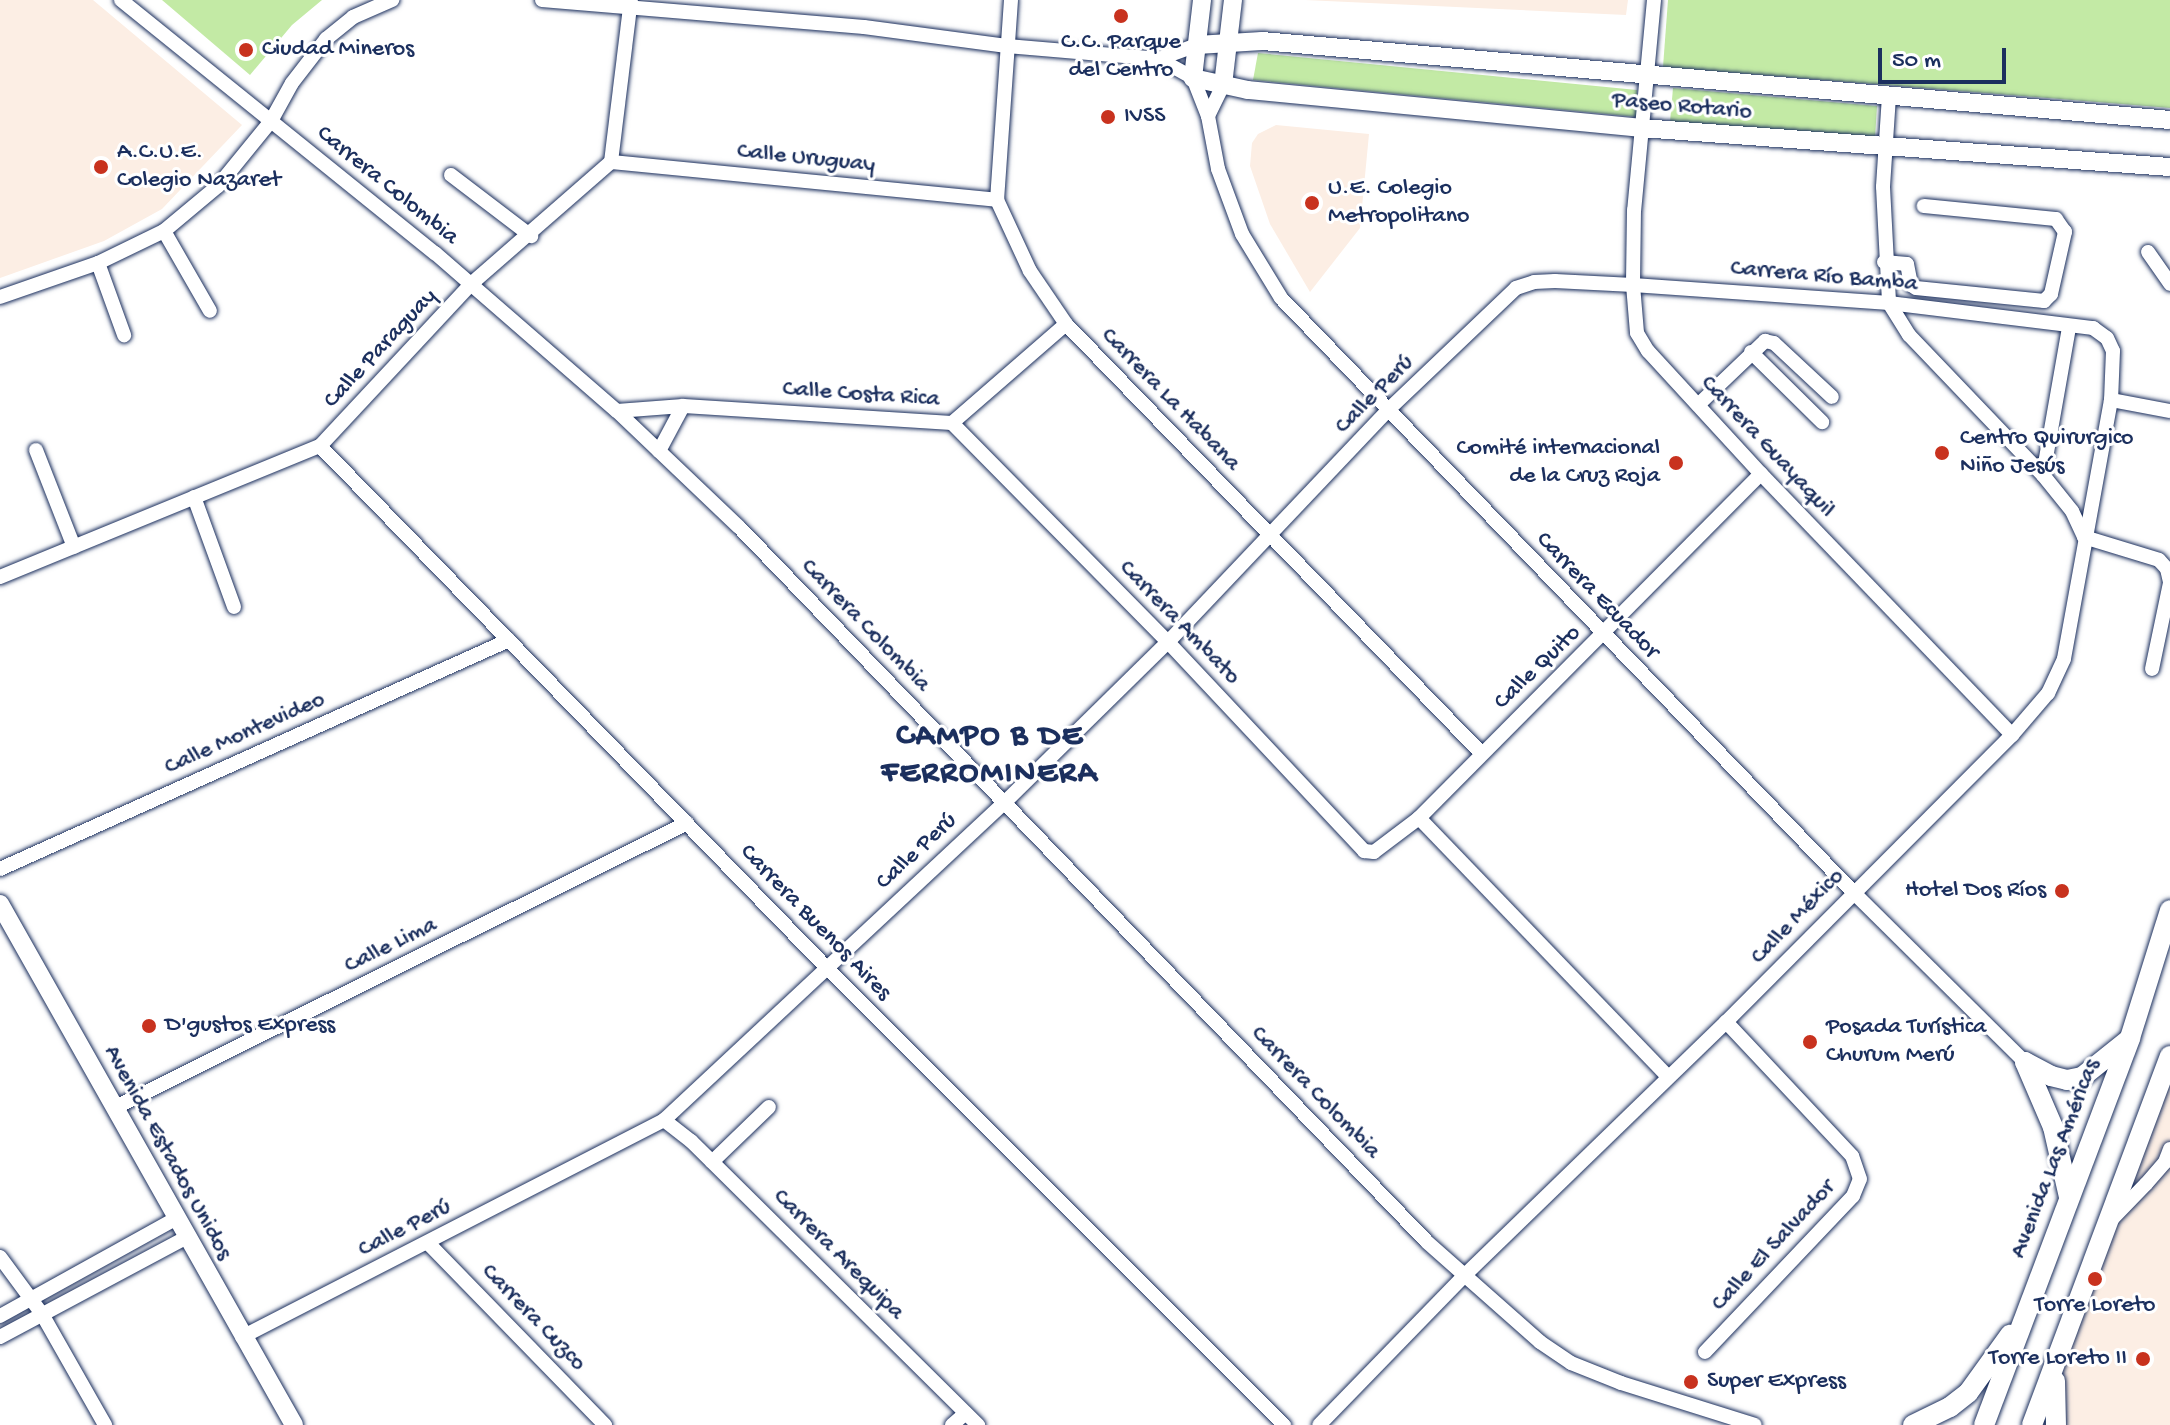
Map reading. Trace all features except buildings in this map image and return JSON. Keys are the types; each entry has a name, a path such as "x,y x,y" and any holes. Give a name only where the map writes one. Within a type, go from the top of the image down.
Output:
{"main road":[{"name":"Avenida Las Américas","path":"1984,1425 2130,1038 2170,910"},
{"path":"2025,1062 2051,1076 2067,1080 2082,1077 2130,1038"},
{"path":"2032,1425 2170,1056"},
{"path":"2025,1062 2053,1127 2069,1197"},
{"path":"1913,1425 1950,1407 1968,1393 2025,1316"},
{"path":"2056,1425 2054,1394 2061,1348"}],"street":[{"name":"Carrera Colombia","path":"121,0 471,284 617,411 739,527 1427,1242 1540,1342 1571,1363 1621,1383 1758,1424"},
{"path":"0,297 98,263 164,231 218,186 271,121 292,83 326,39 353,17 392,0"},
{"path":"542,0 630,4 864,27 1007,46 1159,59 1193,78 1202,0"},
{"name":"Carrera La Habana","path":"1011,0 997,200 1030,271 1066,324 1481,753"},
{"path":"1208,116 1223,85 1233,0"},
{"name":"Carrera Guayaquil","path":"1654,0 1641,128 1633,285 1637,333 1761,474 2012,735"},
{"path":"611,162 630,4"},
{"name":"Paseo Rotario","path":"1197,45 1229,41 2170,120"},
{"path":"1159,59 1197,45"},
{"name":"Paseo Rotario","path":"1193,78 1223,85 1641,128 2170,167"},
{"name":"Carrera Ecuador","path":"1193,78 1208,116 1218,169 1242,234 1273,286 1324,346 1853,892 2025,1062"},
{"path":"1889,96 1884,147 1884,262 1889,303 1909,335 2043,475 2072,511 2084,537 2159,560 2167,569 2170,582 2152,669"},
{"name":"Calle Uruguay","path":"611,162 997,200"},
{"name":"Calle Paraguay","path":"0,577 320,446 471,284 531,236 611,162"},
{"path":"451,175 531,236"},
{"path":"1884,262 1907,264 1911,285 1916,288 2044,301 2051,294 2065,232 2056,219 1924,206"},
{"path":"164,231 210,311"},
{"path":"2148,252 2170,284"},
{"path":"98,263 124,335"},
{"name":"Calle Perú","path":"242,1337 664,1120 1005,802 1168,642 1387,411 1516,288 1534,282"},
{"name":"Carrera Río Bamba","path":"1534,282 1633,285 1889,303 2093,328 2107,338"},
{"name":"Calle Costa Rica","path":"617,411 683,406 952,423 1066,324"},
{"path":"2043,475 2069,327"},
{"name":"Calle México","path":"1319,1425 1465,1275 1726,1022 2012,735 2048,693 2064,659 2111,400 2113,351 2107,338"},
{"path":"1698,405 1765,341 1774,343 1832,397"},
{"path":"1751,352 1822,422"},
{"path":"2111,400 2170,411"},
{"path":"659,451 683,406"},
{"name":"Carrera Ambato","path":"952,423 1168,642 1364,851 1374,852"},
{"name":"Carrera Buenos Aires","path":"320,446 826,967 1284,1425"},
{"path":"36,450 74,547"},
{"name":"Calle Quito","path":"1374,852 1419,818 1761,474"},
{"path":"194,497 234,607"},
{"name":"Calle Montevideo","path":"0,869 509,640"},
{"path":"1419,818 1668,1077"},
{"name":"Calle Lima","path":"114,1108 687,823"},
{"name":"Avenida Estados Unidos","path":"0,904 294,1425"},
{"name":"Calle El Salvador","path":"1705,1352 1853,1196 1860,1179 1852,1156 1726,1022"},
{"path":"712,1162 769,1107"},
{"name":"Carrera Arequipa","path":"664,1120 712,1162 978,1425"},
{"path":"2109,1221 2165,1162 2170,1149"},
{"path":"0,1316 177,1218"},
{"path":"0,1337 187,1237"},
{"name":"Carrera Cuzco","path":"428,1243 605,1425"},
{"path":"0,1257 42,1314 105,1425"},
{"path":"952,1425 966,1413"}],"shaded area":[{"name":"A.C.U.E. Colegio Nazaret","path":"0,0 93,0 242,125 162,209 104,241 0,278"},
{"path":"1305,0 1628,0 1626,15"},
{"name":"U.E. Colegio Metropolitano","path":"1276,125 1369,134 1360,228 1310,292 1270,224 1250,166 1252,143 1258,134"},
{"path":"2170,1056 2170,1425 2032,1425"}],"green space":[{"name":"Ciudad Mineros","path":"162,0 322,0 292,25 250,75"},
{"path":"1668,0 2170,0 2170,108 1663,67"},
{"path":"1258,53 1637,90 1637,117 1253,80"},
{"path":"1673,88 1877,106 1875,138 1670,122"}],"place":[{"name":"C.C. Parque del Centro","path":"1121,16"},
{"name":"Ciudad Mineros","path":"246,50"},
{"name":"IVSS","path":"1108,117"},
{"name":"A.C.U.E. Colegio Nazaret","path":"101,167"},
{"name":"U.E. Colegio Metropolitano","path":"1312,203"},
{"name":"Centro Quirurgico Niño Jesús","path":"1942,453"},
{"name":"Comité internacional de la Cruz Roja","path":"1676,463"},
{"name":"Hotel Dos Ríos","path":"2062,891"},
{"name":"D'gustos Express","path":"149,1026"},
{"name":"Posada Turística Churum Merú","path":"1810,1042"},
{"name":"Torre Loreto","path":"2095,1279"},
{"name":"Torre Loreto II","path":"2143,1359"},
{"name":"Super Express","path":"1691,1382"}],"district":[{"name":"CAMPO B DE FERROMINERA","path":"990,756"}]}
